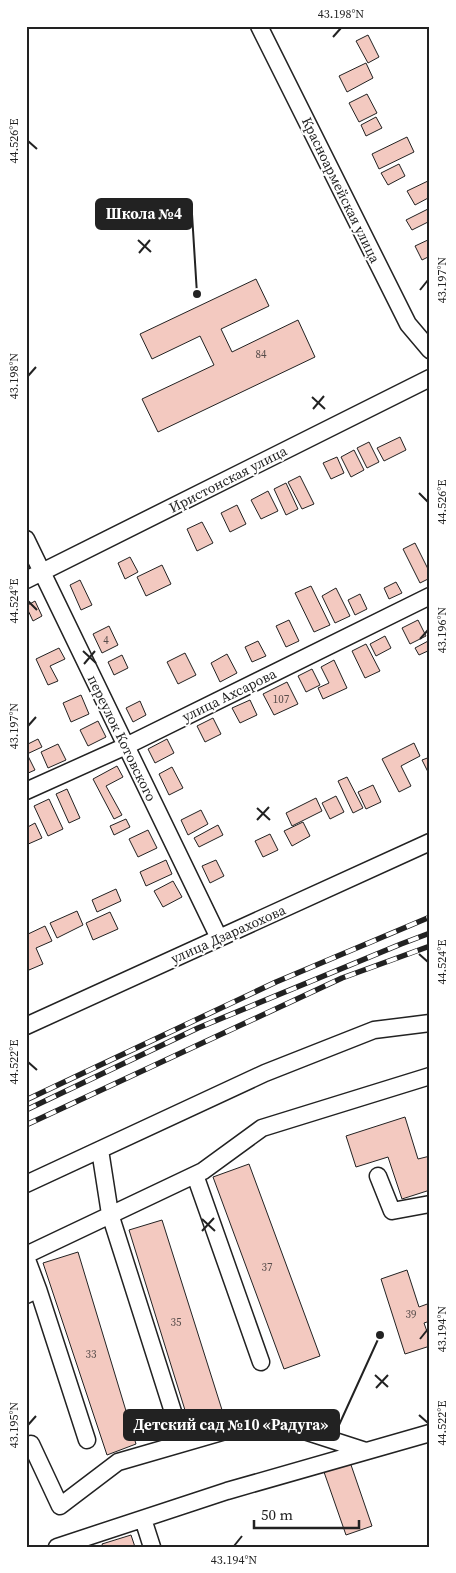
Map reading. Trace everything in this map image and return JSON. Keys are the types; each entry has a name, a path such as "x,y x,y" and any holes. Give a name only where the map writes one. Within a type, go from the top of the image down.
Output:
{"street":[{"name":"Красноармейская улица","path":"259,26 408,324 430,350"},
{"name":"Иристонская улица","path":"26,580 430,378"},
{"name":"переулок Котовского","path":"26,539 219,938"},
{"name":"улица Ахсарова","path":"26,791 126,746 430,596"},
{"name":"улица Дзарахохова","path":"26,1026 430,842"},
{"path":"26,1184 265,1073 374,1030 430,1023"},
{"path":"87,1440 32,1292 26,1256 110,1214 203,1172 262,1128 430,1076"},
{"path":"100,1150 110,1214 174,1416"},
{"path":"195,1175 261,1362"},
{"path":"378,1176 392,1211 430,1204"},
{"path":"32,1444 60,1506 118,1462 267,1419 366,1451"},
{"path":"57,1547 227,1492 430,1433"},
{"path":"143,1519 152,1547"}],"building":[{"path":"368,35 379,57 368,63 356,41"},
{"path":"366,63 373,78 347,92 339,76"},
{"path":"367,94 377,113 359,122 349,103"},
{"path":"376,117 382,128 366,136 361,125"},
{"path":"407,137 414,152 379,169 372,154"},
{"path":"399,164 405,176 388,185 381,173"},
{"path":"430,180 430,197 415,205 407,191"},
{"path":"430,208 430,221 412,230 406,220"},
{"path":"430,239 430,256 422,260 415,246"},
{"path":"256,279 269,306 221,329 232,352 298,320 315,357 158,432 142,399 214,365 200,336 152,359 140,334"},
{"path":"400,437 406,450 384,461 377,448"},
{"path":"369,442 379,462 367,468 357,448"},
{"path":"354,450 364,470 351,477 341,457"},
{"path":"337,457 344,473 331,479 323,463"},
{"path":"300,476 314,504 302,509 288,482"},
{"path":"286,483 298,509 286,515 274,489"},
{"path":"268,491 278,511 261,519 251,500"},
{"path":"237,505 246,524 230,532 221,513"},
{"path":"202,522 213,543 197,551 187,529"},
{"path":"415,543 430,573 430,578 420,583 403,549"},
{"path":"130,557 138,572 125,579 118,563"},
{"path":"162,565 171,584 146,596 137,577"},
{"path":"80,580 92,605 81,610 70,585"},
{"path":"396,582 402,593 389,599 384,588"},
{"path":"311,586 330,625 314,632 295,593"},
{"path":"336,588 350,616 335,623 322,596"},
{"path":"360,594 367,609 355,615 348,600"},
{"path":"35,601 42,616 33,621 26,606"},
{"path":"289,620 299,641 286,647 276,626"},
{"path":"418,620 426,636 410,644 402,628"},
{"path":"109,626 118,645 102,653 93,634"},
{"path":"385,636 391,648 376,656 370,644"},
{"path":"430,640 430,650 419,655 415,648"},
{"path":"258,641 266,656 252,662 245,647"},
{"path":"366,644 380,671 365,678 352,651"},
{"path":"59,648 65,659 50,666 58,681 48,685 36,659"},
{"path":"185,653 196,675 178,684 167,662"},
{"path":"227,654 237,673 220,682 211,663"},
{"path":"122,655 128,668 114,675 108,662"},
{"path":"334,660 347,688 323,699 318,688 329,683 321,667"},
{"path":"312,669 320,685 306,692 298,676"},
{"path":"287,682 298,704 274,715 263,694"},
{"path":"81,695 89,714 71,722 63,703"},
{"path":"250,700 257,715 240,723 232,708"},
{"path":"140,701 146,715 133,722 126,708"},
{"path":"213,718 221,734 205,742 197,726"},
{"path":"98,721 106,737 88,746 80,730"},
{"path":"38,739 42,747 27,754 35,770 26,774 26,745"},
{"path":"167,739 174,753 155,763 148,749"},
{"path":"414,743 420,756 401,766 411,786 399,792 382,759"},
{"path":"58,744 66,760 48,768 41,752"},
{"path":"430,757 430,776 422,760"},
{"path":"117,766 123,777 106,786 122,815 114,819 93,779"},
{"path":"172,767 183,788 169,795 159,774"},
{"path":"347,777 363,808 353,813 338,781"},
{"path":"373,785 381,802 366,809 358,792"},
{"path":"67,789 80,818 69,823 56,794"},
{"path":"336,796 344,812 330,819 322,803"},
{"path":"316,798 322,811 292,826 286,813"},
{"path":"49,799 63,829 48,836 34,806"},
{"path":"201,810 208,824 188,835 181,820"},
{"path":"126,819 130,827 114,835 110,826"},
{"path":"303,822 310,836 292,846 284,831"},
{"path":"35,823 42,838 26,845 26,828"},
{"path":"218,825 223,835 199,847 194,838"},
{"path":"148,830 157,848 138,857 129,839"},
{"path":"270,834 278,850 263,857 255,841"},
{"path":"166,860 172,874 146,886 140,872"},
{"path":"216,860 224,876 210,883 202,866"},
{"path":"173,881 182,897 163,907 154,891"},
{"path":"116,889 121,901 97,912 92,900"},
{"path":"77,911 83,925 57,938 50,923"},
{"path":"110,912 118,929 93,940 86,923"},
{"path":"45,926 52,941 36,948 43,964 29,970 26,965 26,935"},
{"path":"405,1117 418,1159 430,1156 430,1190 402,1199 388,1157 356,1167 346,1136"},
{"path":"249,1164 320,1356 284,1369 213,1177"},
{"path":"162,1220 223,1413 189,1423 129,1230"},
{"path":"78,1252 136,1444 107,1455 43,1263"},
{"path":"407,1270 419,1307 430,1303 430,1321 424,1323 430,1340 430,1346 405,1354 381,1279"},
{"path":"350,1462 372,1526 346,1535 324,1472"},
{"path":"131,1535 135,1547 103,1547 102,1544"}],"railway":[{"path":"26,1100 276,982 430,917"},
{"path":"26,1110 198,1028 430,933"},
{"path":"26,1125 342,978 430,946"}],"place":[{"name":"Школа №4","path":"197,294"},
{"name":"Детский сад №10 «Радуга»","path":"380,1335"}]}
